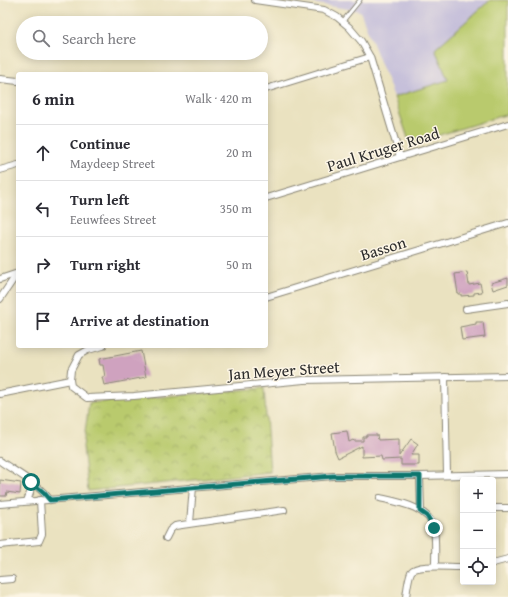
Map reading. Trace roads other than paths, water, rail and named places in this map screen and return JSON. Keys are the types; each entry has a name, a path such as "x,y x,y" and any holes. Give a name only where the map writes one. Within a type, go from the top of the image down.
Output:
{"street":[{"path":"255,0 324,10 330,12 343,21 361,41 370,57 400,157"},
{"path":"268,88 370,57"},
{"path":"0,78 16,81"},
{"name":"Paul Kruger Road","path":"268,197 508,124"},
{"path":"0,170 16,166"},
{"name":"Basson","path":"268,296 508,223"},
{"path":"0,279 16,274"},
{"path":"0,299 16,275"},
{"path":"466,310 508,303"},
{"path":"0,394 70,380 71,370 80,355 88,350 96,348"},
{"path":"445,376 447,474"},
{"name":"Jan Meyer Street","path":"70,380 71,386 86,398 102,398 304,380 445,376 508,376"},
{"path":"0,461 31,482 50,500"},
{"path":"0,504 333,476 508,474"},
{"path":"420,476 420,511"},
{"path":"27,501 30,493 31,482"},
{"path":"190,524 193,487"},
{"path":"380,498 394,501 420,511 427,516 434,528 435,566"},
{"path":"0,545 39,541 42,534 40,500"},
{"path":"496,508 508,508"},
{"path":"166,538 172,527 284,510"},
{"path":"496,562 508,559"},
{"path":"406,597 412,572 416,569 435,566 460,567"},
{"path":"0,580 12,579"}],"lane":[{"path":"343,21 360,0"}]}
